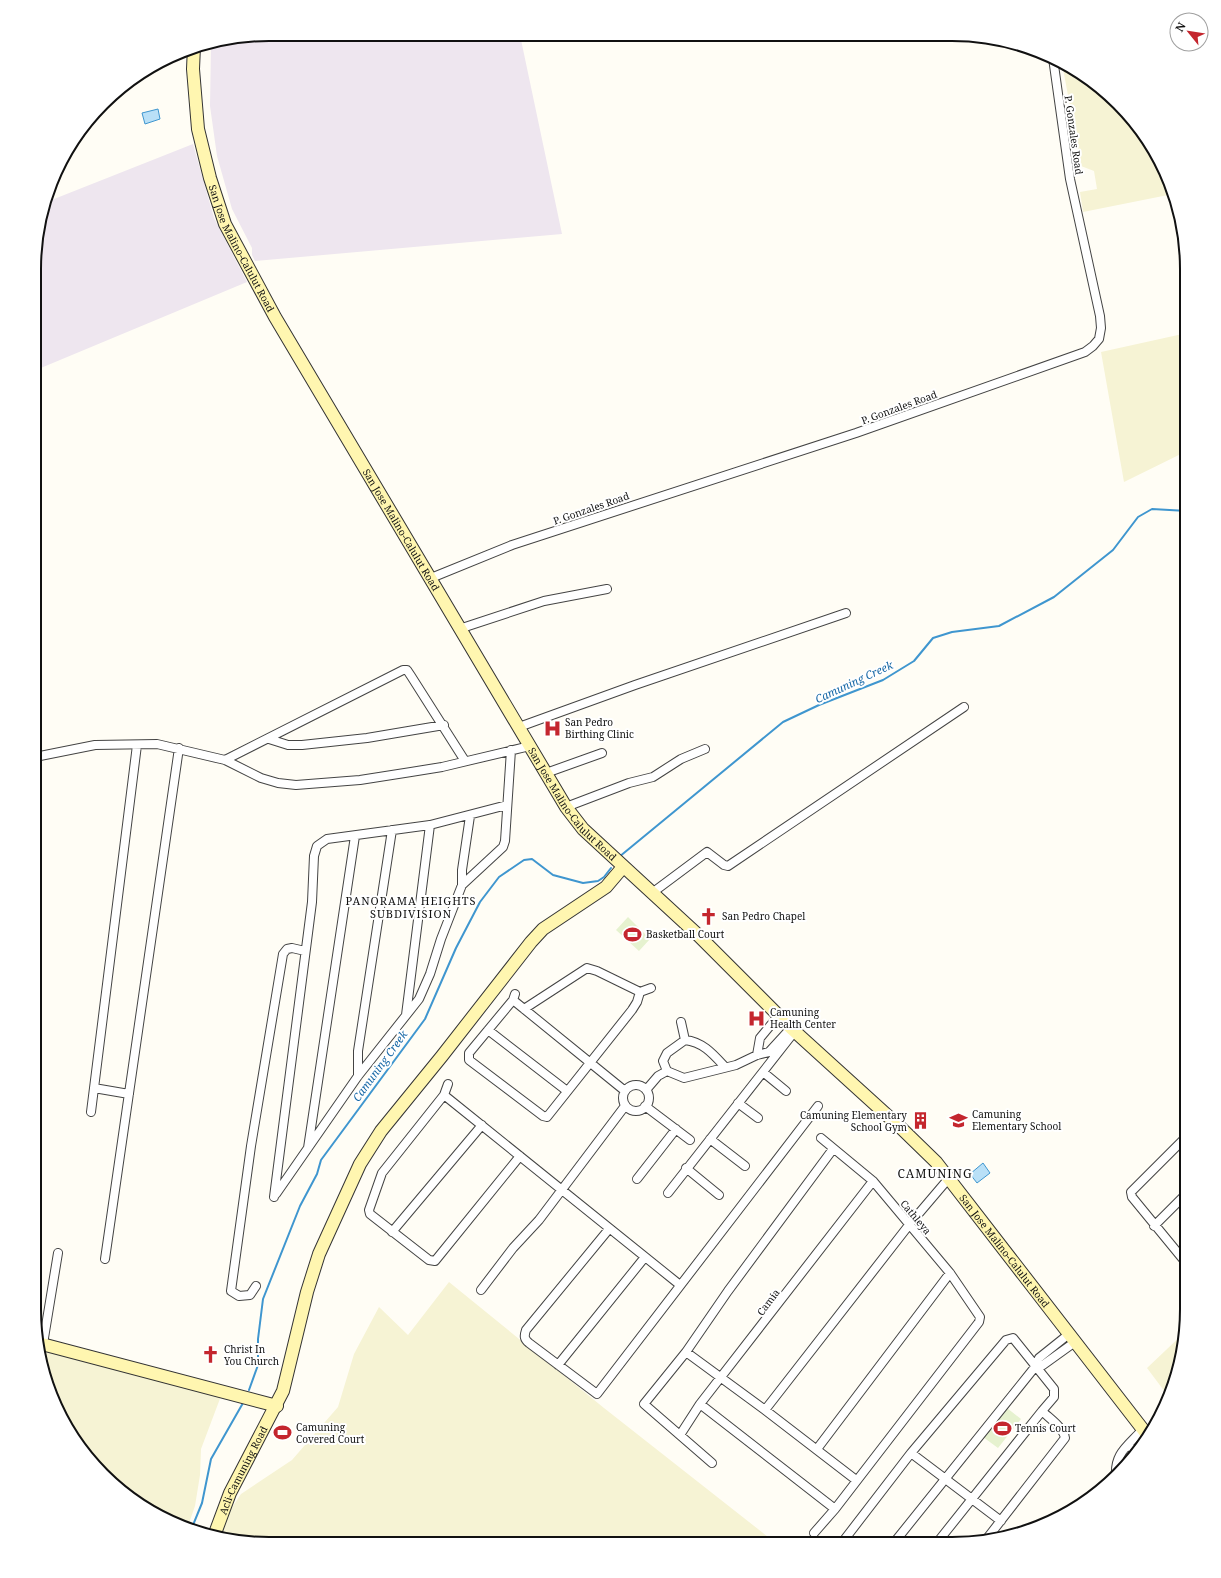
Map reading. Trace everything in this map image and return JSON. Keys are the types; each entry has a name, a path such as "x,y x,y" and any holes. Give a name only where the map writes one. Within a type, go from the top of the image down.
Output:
{"main road":[{"name":"San Jose Malino-Calulut Road","path":"194,54 193,69 198,129 210,178 225,224 275,317 566,807 583,829 698,934 793,1029 914,1140 949,1178 1145,1431"},
{"name":"Acli-Camuning Road","path":"216,1531 230,1493 277,1406 287,1379 307,1292 319,1254 360,1164 373,1142 531,942 543,929 606,887 624,867"},
{"path":"44,1344 277,1406"}],"street":[{"name":"P. Gonzales Road","path":"431,578 512,545 856,433 1045,367 1085,352 1094,346 1100,334 1100,316 1070,178 1054,65"},
{"path":"459,629 544,601 607,589"},
{"path":"519,727 635,685 846,613"},
{"path":"225,760 403,670 407,670 444,725 465,761"},
{"path":"652,893 707,852 724,865 728,866 964,707"},
{"path":"269,739 288,745 302,745 367,738 444,725"},
{"path":"41,756 95,745 157,744 225,760 260,778 278,783 296,785 360,780 442,767 530,746"},
{"path":"91,1112 138,745"},
{"path":"105,1259 179,748"},
{"path":"566,807 629,783 653,777 681,759 705,749"},
{"path":"462,885 503,847 505,841 511,750"},
{"path":"546,773 602,753"},
{"path":"470,816 462,870 462,885 441,939 430,974 419,999 358,1076 274,1196 312,902 314,856 317,846 327,839 430,825 470,816 507,805"},
{"path":"406,1016 430,825"},
{"path":"358,1076 358,1051 392,830"},
{"path":"308,1149 355,836"},
{"path":"256,1286 250,1295 246,1296 239,1296 231,1291 251,1146 283,954 287,949 292,948 305,951"},
{"path":"524,1009 587,968 597,970 640,992 651,988"},
{"path":"625,1091 590,1061 524,1009 514,997 469,1053 469,1060 475,1065 543,1116 549,1116 590,1061 632,1010 637,1002 640,992"},
{"path":"757,1055 760,1038 779,1015"},
{"path":"681,1022 685,1040"},
{"path":"725,1067 704,1046 694,1041 685,1040 667,1053 663,1061 667,1071 684,1078 701,1075 736,1065 757,1055 769,1052 793,1029"},
{"path":"668,1192 763,1072 793,1029"},
{"path":"488,1030 567,1091"},
{"path":"646,1090 658,1076 667,1071"},
{"path":"763,1072 786,1091"},
{"path":"448,1084 444,1095 379,1178 369,1213 429,1260 435,1261 520,1156"},
{"path":"625,1106 623,1097 625,1091 635,1085 646,1090"},
{"path":"94,1088 129,1094"},
{"path":"625,1106 634,1110 640,1110 645,1106 648,1099 646,1090"},
{"path":"444,1095 562,1188 609,1229 680,1285"},
{"path":"738,1103 758,1118"},
{"path":"480,1290 513,1248 539,1220 625,1106"},
{"path":"645,1106 690,1140"},
{"path":"609,1229 526,1330 525,1339 597,1394 818,1106"},
{"path":"392,1232 482,1125"},
{"path":"637,1179 676,1129"},
{"name":"Cathleya","path":"821,1138 873,1181 950,1273 979,1314 979,1322 856,1480"},
{"path":"710,1139 745,1166"},
{"path":"1180,1143 1131,1192 1132,1197 1154,1226 1180,1256"},
{"path":"712,1463 644,1404 686,1352 728,1291 833,1149"},
{"path":"686,1168 719,1195"},
{"path":"765,1410 909,1225 949,1178"},
{"name":"Camia","path":"680,1435 700,1404 721,1379 873,1181"},
{"path":"1154,1226 1180,1200"},
{"path":"42,1335 58,1253"},
{"path":"558,1365 645,1257"},
{"path":"817,1449 950,1273"},
{"path":"846,1537 911,1453 1008,1339 1013,1338 1054,1389 1054,1397 942,1537"},
{"path":"899,1537 1035,1367 1040,1358 1051,1348 1072,1338"},
{"path":"1035,1367 1043,1365 1057,1355 1072,1338"},
{"path":"1051,1348 1057,1355"},
{"path":"686,1352 817,1449 856,1480 835,1509 814,1532"},
{"path":"700,1404 835,1509"},
{"path":"991,1534 1065,1438 1065,1434 1061,1429 1042,1411"},
{"path":"1116,1467 1116,1462 1128,1445 1142,1435"},
{"path":"1128,1445 1132,1449"},
{"path":"911,1453 1001,1521"}],"shaded area":[{"path":"254,41 521,41 562,234 255,261 252,255 252,248 232,209 217,156 210,106 211,49 224,45"},
{"path":"1063,70 1091,88 1113,108 1133,130 1142,142 1157,168 1168,195 1083,212 1080,192 1097,189 1094,171 1081,166"},
{"path":"193,144 214,218 247,282 41,368 41,254 45,224 52,200"},
{"path":"1180,335 1180,454 1124,482 1101,352"},
{"path":"449,1282 604,1408 768,1537 254,1537 222,1532 227,1515 241,1494 292,1460 338,1407 354,1354 379,1307 408,1335"},
{"path":"1178,1339 1176,1354 1165,1391 1147,1368"},
{"path":"44,1348 221,1396 201,1449 200,1475 195,1506 189,1523 182,1520 142,1499 108,1470 79,1436 64,1410 53,1382"}],"green space":[{"name":"Basketball Court","path":"628,917 650,939 639,951 616,930"},
{"name":"Tennis Court","path":"1007,1408 1021,1419 998,1448 983,1437"}],"water":[{"path":"158,109 160,119 145,124 142,113"},
{"path":"983,1163 990,1173 977,1183 970,1174"}],"waterway":[{"name":"Camuning Creek","path":"619,857 783,722 819,705 883,680 914,661 933,638 952,632 999,626 1054,597 1113,550 1138,517 1152,509 1180,511"},
{"name":"Camuning Creek","path":"249,1390 258,1365 258,1339 263,1299 300,1206 317,1174 321,1160 425,1019 456,948 480,902 499,877 524,860 532,859 553,875 583,883 598,881 604,877 611,868"},
{"name":"Camuning Creek","path":"193,1524 202,1503 211,1459 243,1403"}],"place":[{"name":"San Pedro Birthing Clinic","path":"552,728"},
{"name":"San Pedro Chapel","path":"709,916"},
{"name":"Basketball Court","path":"633,934"},
{"name":"Camuning Health Center","path":"757,1018"},
{"name":"Camuning Elementary School","path":"959,1120"},
{"name":"Camuning Elementary School Gym","path":"920,1121"},
{"name":"Christ In You Church","path":"211,1355"},
{"name":"Tennis Court","path":"1002,1428"},
{"name":"Camuning Covered Court","path":"283,1433"}],"district":[{"name":"PANORAMA HEIGHTS SUBDIVISION","path":"411,907"},
{"name":"CAMUNING","path":"935,1174"}]}
